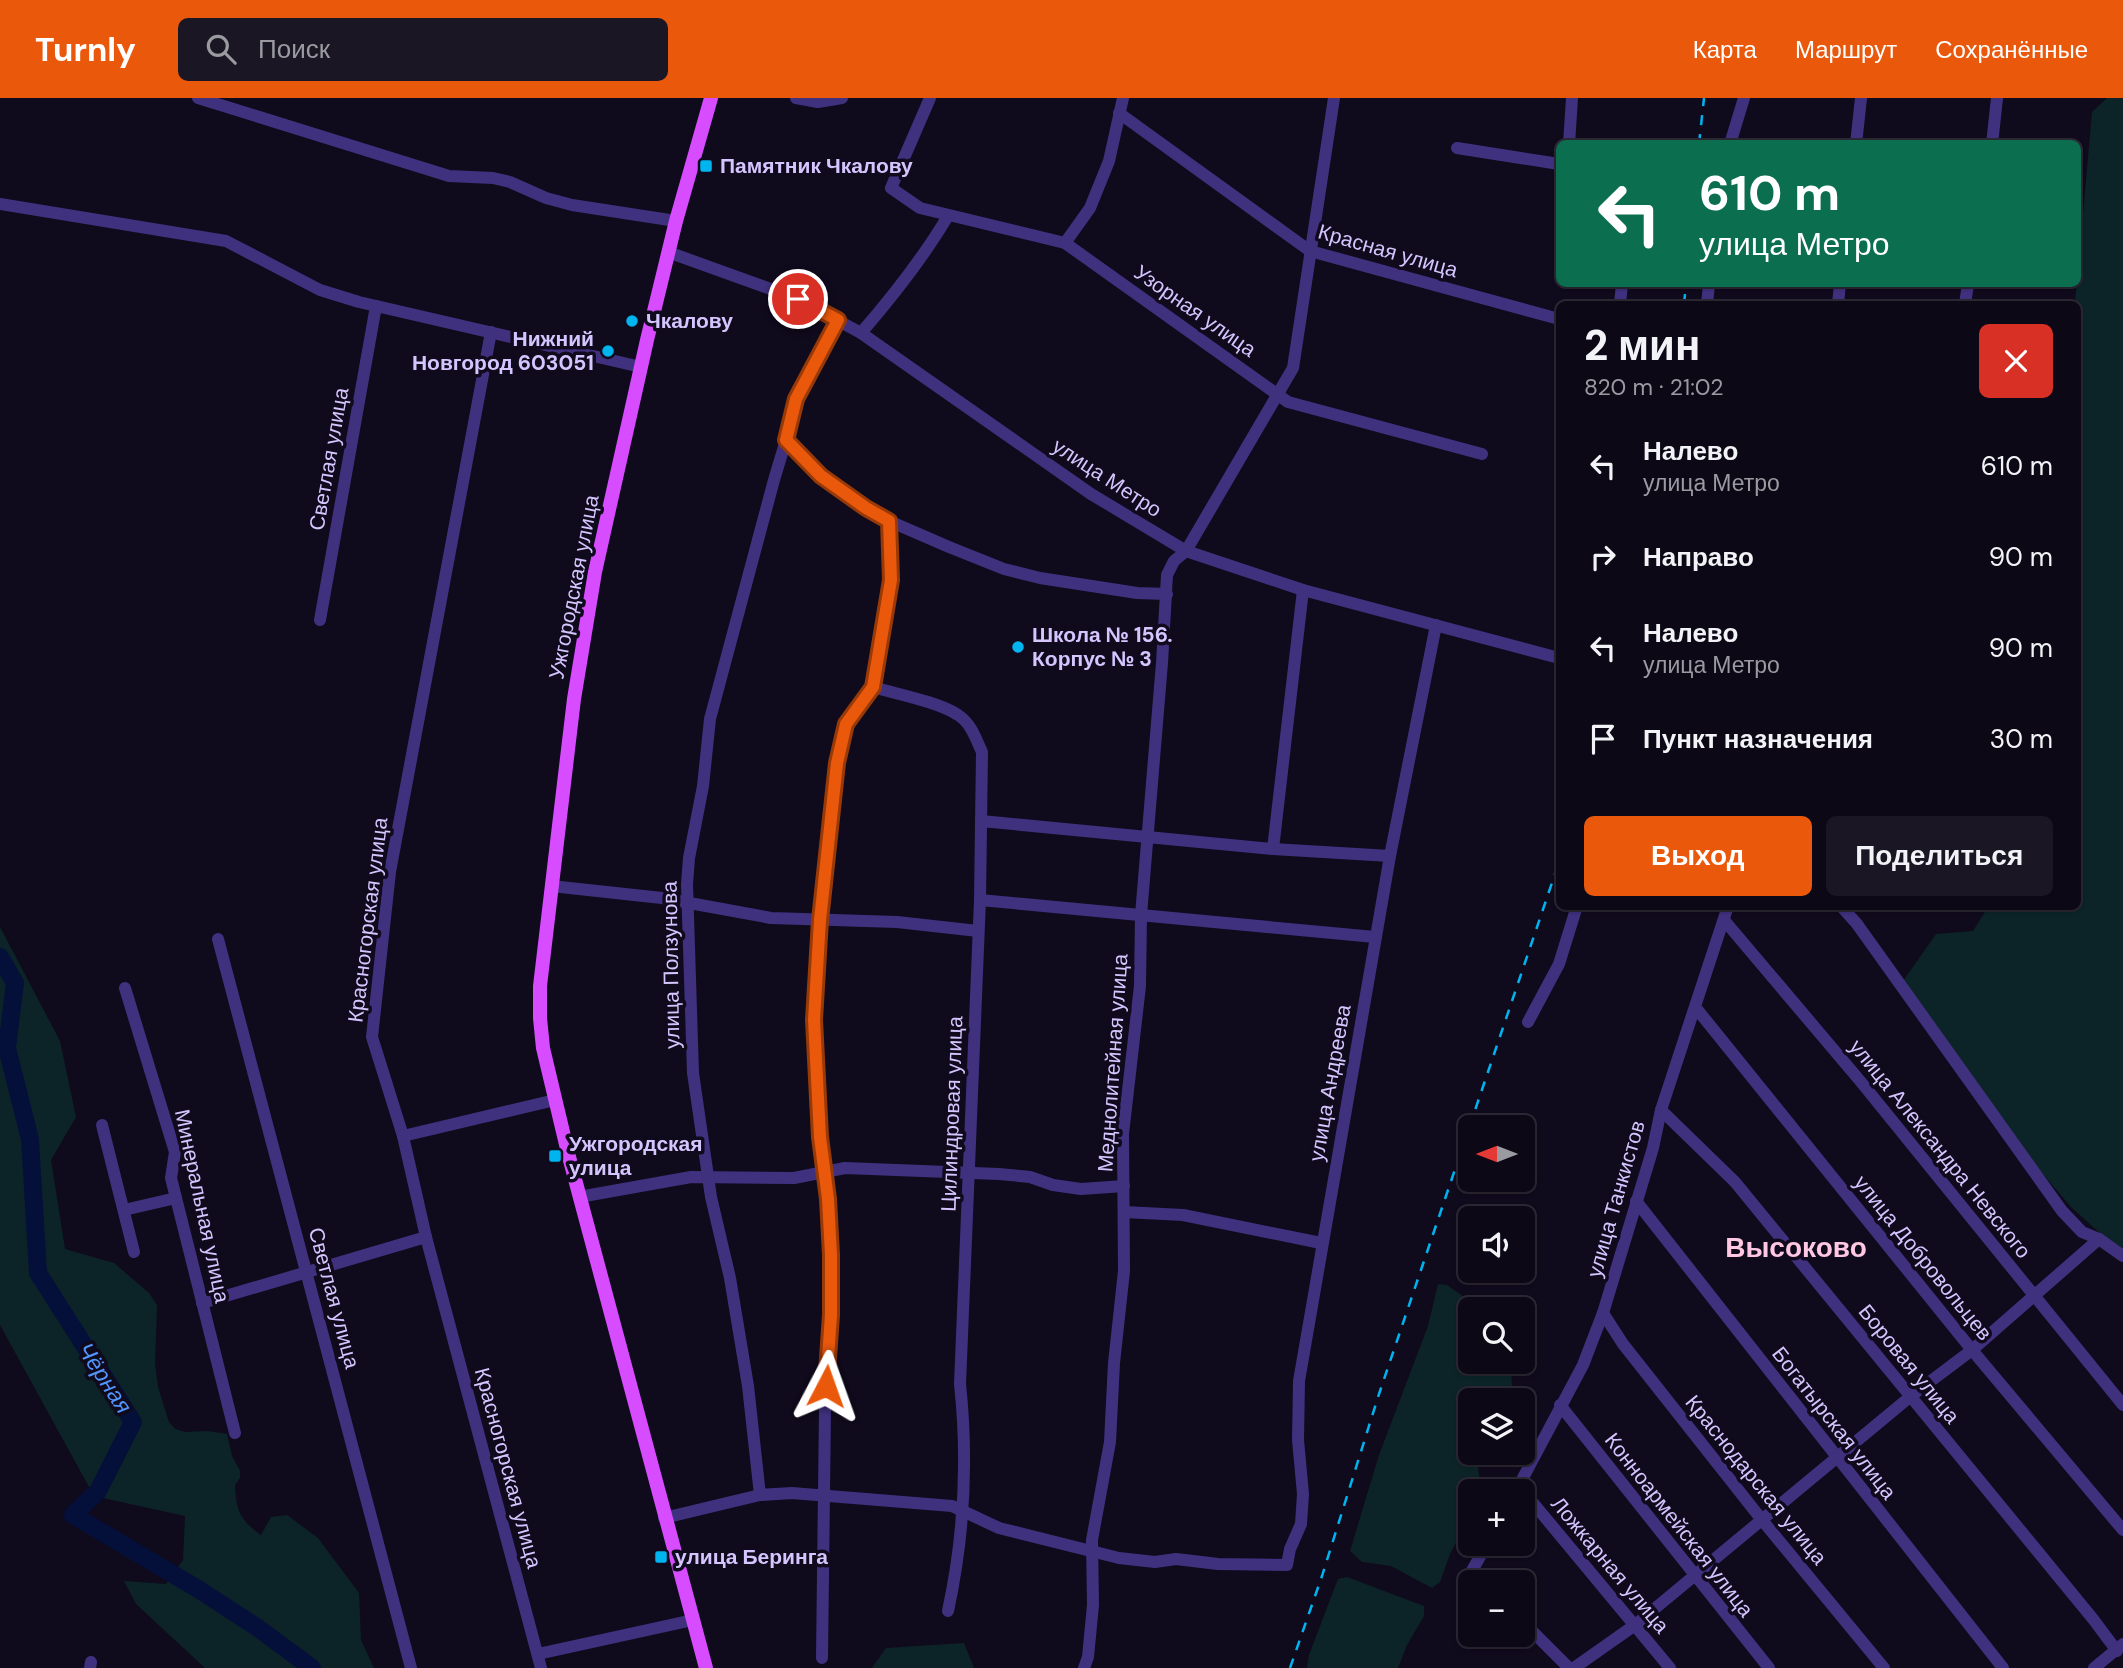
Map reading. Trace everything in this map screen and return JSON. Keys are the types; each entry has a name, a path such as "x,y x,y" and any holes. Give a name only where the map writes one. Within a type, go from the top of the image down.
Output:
{"main road":[{"name":"Ужгородская улица","path":"706,1668 579,1197 543,1048 540,1018 543,947 584,625 668,252 711,98"}],"street":[{"path":"198,98 449,176 493,178 572,205 676,221"},
{"path":"796,98 818,102 842,98"},
{"name":"Узорная улица","path":"930,98 891,188 920,208 1065,243 1288,402 1482,454"},
{"path":"1065,243 1090,208 1109,161 1123,98"},
{"name":"Меднолитейная улица","path":"1084,1668 1088,1657 1093,1605 1092,1551 1110,1442 1114,1363 1124,1271 1123,1134 1140,986 1146,837 1167,575 1174,561 1186,551 1293,368 1334,98"},
{"path":"1569,140 1572,98"},
{"path":"1731,140 1744,98"},
{"path":"1856,140 1861,98"},
{"path":"1992,140 1997,98"},
{"name":"Красная улица","path":"1119,113 1310,251 1556,318"},
{"path":"1457,148 1556,164"},
{"path":"0,204 226,241 320,290 376,306 641,367"},
{"path":"861,333 891,299 948,216"},
{"name":"улица Метро","path":"668,252 798,299 861,333 1091,494 1186,551 1303,590 1556,657"},
{"name":"Светлая улица","path":"320,620 376,306"},
{"name":"улица Ползунова","path":"760,1495 748,1387 730,1278 711,1197 692,1073 687,884 689,858 703,786 710,719 796,399 838,320"},
{"name":"Красногорская улица","path":"491,332 390,872 372,1037 403,1136 426,1237 541,1668"},
{"path":"786,440 821,476 866,508 889,521 1004,569 1040,578 1137,593 1167,594"},
{"path":"822,1658 825,1409 831,1315 831,1255 820,1137 814,1020 820,920 837,763 846,724 873,687 891,580 889,521"},
{"path":"1273,849 1303,590"},
{"name":"улица Андреева","path":"1092,1551 1119,1558 1155,1562 1176,1559 1217,1564 1287,1565 1290,1549 1301,1524 1303,1494 1298,1440 1299,1381 1375,937 1436,625"},
{"name":"Цилиндровая улица","path":"873,687 927,702 959,715 974,732 982,752 980,900 960,1384 965,1427 960,1539 948,1611"},
{"path":"981,821 1273,849 1390,856"},
{"path":"551,886 662,898 771,918 897,922 978,930"},
{"path":"980,900 1375,937"},
{"path":"1528,1022 1559,964 1576,910"},
{"name":"улица Танкистов","path":"1523,1479 1583,1365 1603,1313 1653,1147 1661,1110 1727,910"},
{"path":"1844,910 2062,1211 2082,1232 2099,1239 2123,1256"},
{"name":"улица Александра Невского","path":"1724,920 1861,1082 2123,1405"},
{"name":"Светлая улица","path":"218,939 411,1668"},
{"name":"Минеральная улица","path":"125,988 175,1152 171,1178 235,1433"},
{"name":"улица Добровольцев","path":"1696,1007 1972,1350 2123,1530"},
{"path":"403,1136 555,1100"},
{"name":"Боровая улица","path":"1661,1110 1735,1182 2120,1648"},
{"path":"102,1125 134,1252"},
{"path":"579,1197 691,1177 794,1178 845,1168 1030,1177 1053,1185 1081,1189 1124,1186"},
{"path":"124,1210 176,1198"},
{"name":"Богатырская улица","path":"1636,1201 2003,1668"},
{"path":"1124,1212 1183,1215 1321,1243"},
{"path":"202,1303 426,1237"},
{"path":"1574,1668 1635,1625 1911,1396 1972,1350 2099,1239"},
{"name":"Краснодарская улица","path":"1603,1313 1623,1344 1762,1520 1884,1668"},
{"name":"Конноармейская улица","path":"1560,1405 1769,1668"},
{"path":"664,1518 760,1495 792,1493 936,1504 961,1510 999,1528 1092,1551"},
{"name":"Ложкарная улица","path":"1535,1508 1670,1668"},
{"path":"538,1654 693,1620"},
{"path":"1535,1634 1564,1664"},
{"path":"2094,1668 2120,1648"}],"green space":[{"path":"2107,98 2123,98 2123,1254 2071,1207 1984,1105 1901,984 1936,934 1973,931 1986,910 2081,910 2081,301 2075,301 2077,287 2081,287 2081,236 2092,112"},
{"path":"0,927 60,1041 76,1117 51,1160 65,1249 114,1263 149,1293 157,1305 155,1364 158,1387 169,1422 175,1429 185,1432 227,1434 232,1456 240,1471 240,1478 235,1485 238,1508 254,1530 261,1535 271,1517 287,1515 318,1538 359,1593 361,1640 374,1668 205,1668 136,1604 124,1581 166,1584 183,1560 185,1516 94,1496 0,1325"},
{"path":"1438,1284 1447,1285 1464,1297 1458,1297 1458,1374 1511,1374 1512,1388 1458,1388 1458,1465 1478,1465 1479,1479 1458,1479 1458,1539 1440,1582 1432,1588 1391,1566 1362,1562 1350,1551 1379,1455 1428,1326"},
{"path":"1347,1577 1424,1606 1424,1616 1407,1645 1398,1668 1307,1668 1309,1655 1338,1579"},
{"path":"964,1643 974,1668 872,1668 886,1648"}],"waterway":[{"name":"Чёрная","path":"0,957 15,983 7,1048 30,1139 38,1273 133,1422 98,1491 73,1515 198,1589 258,1628 312,1668"}],"railway":[{"path":"1699,140 1704,98"},
{"path":"1684,301 1686,287"},
{"path":"1290,1668 1379,1394 1556,871"}],"place":[{"name":"Памятник Чкалову","path":"706,166"},
{"name":"Чкалову","path":"632,321"},
{"name":"Нижний Новгород 603051","path":"608,351"},
{"name":"Школа № 156. Корпус № 3","path":"1018,647"},
{"name":"Ужгородская улица","path":"555,1156"},
{"name":"улица Беринга","path":"661,1557"}],"district":[{"name":"Высоково","path":"1796,1247"}],"route":[{"path":"798,299 838,320 796,399 786,440 821,476 889,521 891,580 873,687 846,724 837,763 820,920 814,1020 820,1137 828,1199 831,1255 831,1315 826,1386"}]}
